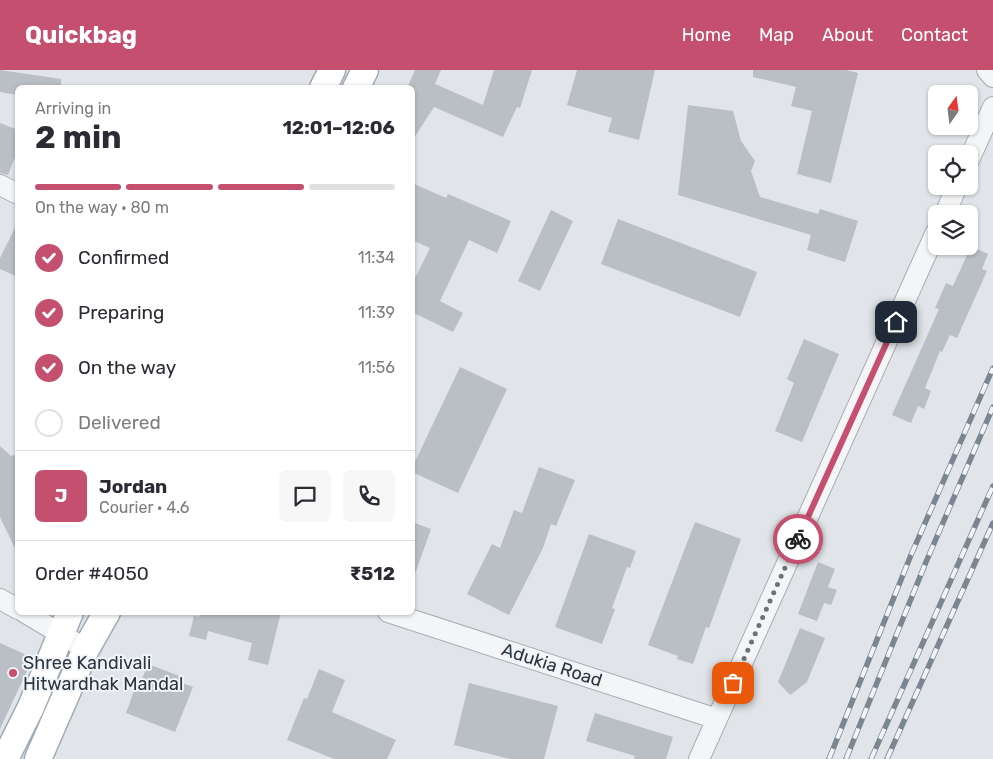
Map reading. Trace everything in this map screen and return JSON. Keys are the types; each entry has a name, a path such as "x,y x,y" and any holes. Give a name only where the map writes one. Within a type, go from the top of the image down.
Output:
{"main road":[{"path":"325,85 332,70"},
{"path":"358,85 365,70"},
{"path":"38,759 86,649 105,615"},
{"path":"5,759 31,707 66,623"}],"street":[{"path":"987,70 993,77"},
{"path":"976,145 993,107"},
{"path":"0,185 15,192"},
{"path":"699,759 928,250"},
{"path":"0,599 15,607"},
{"path":"35,615 66,623 86,649"},
{"name":"Adukia Road","path":"397,615 717,719"}],"building":[{"path":"0,70 61,79 61,85 15,85 15,94 0,92"},
{"path":"415,70 441,70 435,84 483,105 494,70 532,70 520,108 517,107 503,137 434,107 415,136 415,85 408,85"},
{"path":"577,70 655,70 639,140 608,132 612,118 567,105"},
{"path":"753,70 846,70 858,73 831,183 797,174 812,111 791,106 796,87 753,77"},
{"path":"688,105 733,111 741,141 755,161 751,171 760,197 818,214 820,209 858,221 845,262 807,250 811,235 678,195"},
{"path":"0,123 15,129 15,157 8,175 0,173"},
{"path":"415,184 446,198 448,194 511,221 497,253 469,240 440,301 463,313 453,332 415,313 415,278 430,248 415,241"},
{"path":"551,210 573,221 540,291 518,281"},
{"path":"618,219 757,272 740,317 601,264"},
{"path":"15,228 15,276 0,269 0,258"},
{"path":"978,249 988,254 982,269 987,271 957,338 950,335 942,352 940,351 925,388 931,391 924,409 918,406 911,423 892,415 939,309 935,308 946,283 953,286 967,255 978,255"},
{"path":"804,339 839,354 802,442 775,431 794,383 787,379"},
{"path":"460,367 507,389 458,493 415,473 415,462"},
{"path":"0,446 11,456 15,455 15,549 0,517"},
{"path":"539,467 575,480 556,526 551,524 543,548 509,615 467,594 492,544 500,548 514,510 522,513"},
{"path":"695,522 741,539 709,628 706,627 693,664 677,659 678,656 648,645"},
{"path":"415,523 431,529 415,574"},
{"path":"589,534 636,551 630,568 627,567 612,608 615,609 602,644 555,627"},
{"path":"818,562 835,569 828,587 837,590 831,605 824,603 817,621 798,614"},
{"path":"200,615 280,615 268,665 248,660 252,643 208,631 206,640 189,636 194,616 199,617"},
{"path":"800,628 825,638 807,682 790,695 778,682"},
{"name":"Shree Kandivali Hitwardhak Mandal","path":"0,643 33,658 0,729"},
{"path":"148,664 182,677 180,682 193,687 175,732 126,713 134,691 137,692"},
{"path":"319,669 345,680 332,712 396,740 387,759 334,759 287,740 304,698 307,699"},
{"path":"469,683 558,706 544,759 510,759 454,745"},
{"path":"595,713 673,737 666,759 634,759 635,756 586,741"}],"railway":[{"path":"829,759 911,555 993,368"},
{"path":"846,759 926,562 993,407"},
{"path":"871,759 993,486"},
{"path":"887,759 993,523"}],"way so far":[{"path":"733,683 798,539"}],"place":[{"name":"Shree Kandivali Hitwardhak Mandal","path":"13,673"}],"route":[{"path":"798,539 896,322"}]}
